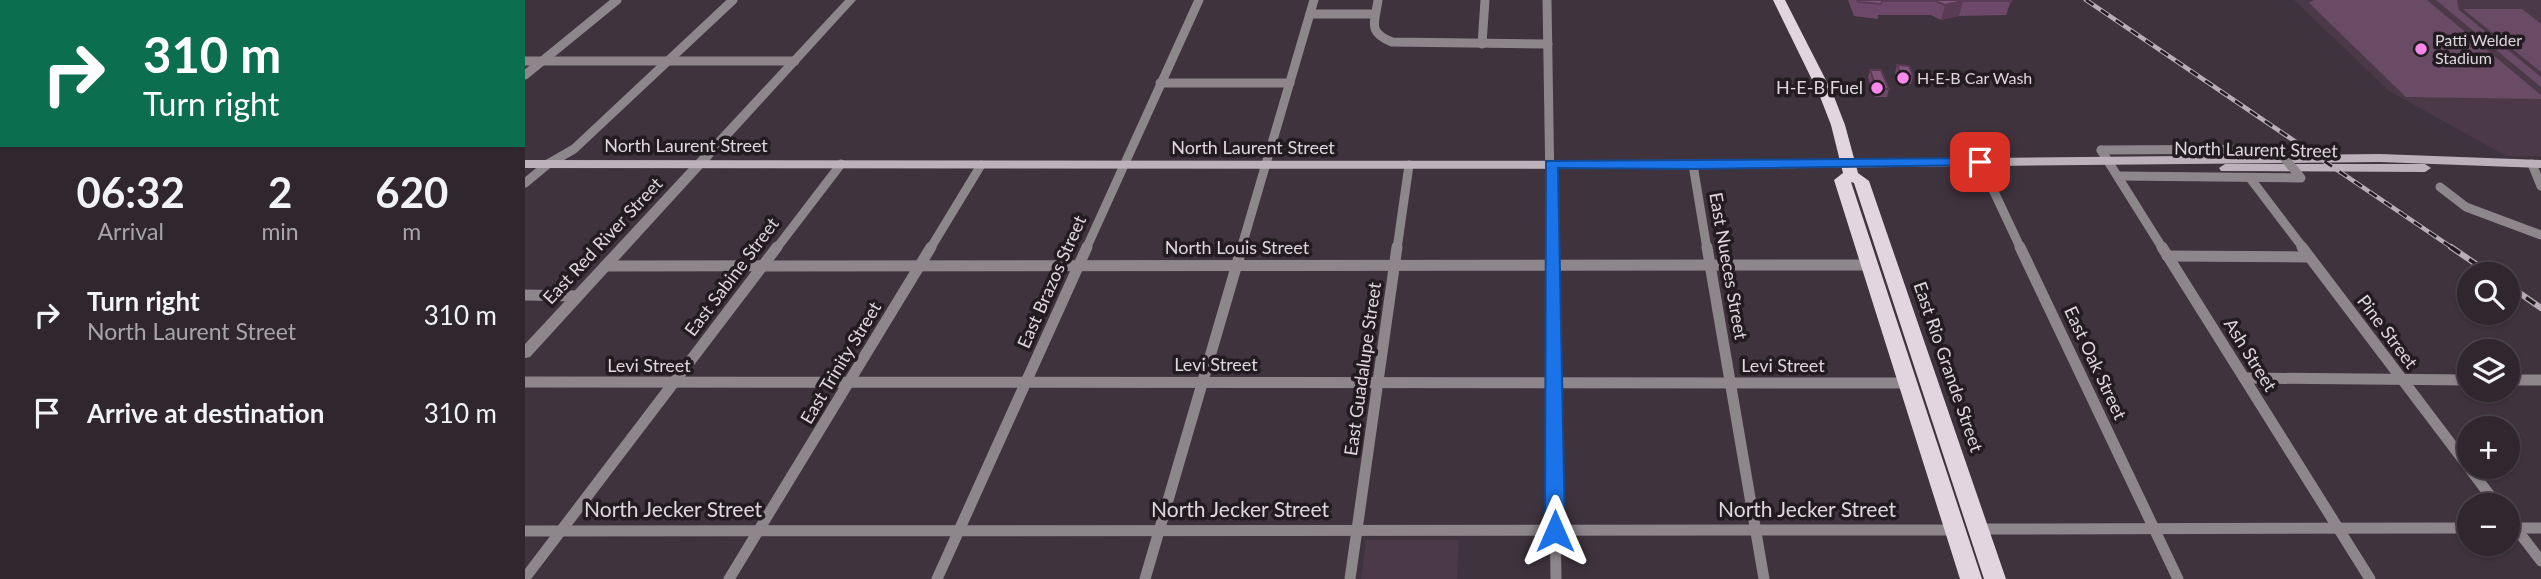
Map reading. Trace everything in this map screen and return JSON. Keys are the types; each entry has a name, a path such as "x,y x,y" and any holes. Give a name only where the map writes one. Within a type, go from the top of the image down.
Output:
{"main road":[{"name":"East Rio Grande Street","path":"1779,0 1838,125 1849,169 1861,181 1995,579"},
{"name":"North Laurent Street","path":"525,164 1551,164 1849,169 1980,162 2408,169 2536,164"},
{"name":"East Rio Grande Street","path":"1849,169 1842,180 1971,579"}],"street":[{"path":"525,75 617,0"},
{"path":"525,183 548,164 574,149 733,0"},
{"name":"East Red River Street","path":"525,353 851,0"},
{"name":"East Brazos Street","path":"937,579 1199,0"},
{"path":"1145,579 1314,0"},
{"path":"1378,0 1374,31 1385,39 1411,44 1548,44"},
{"path":"1482,44 1485,0"},
{"path":"1547,0 1556,579"},
{"path":"1310,14 1375,14"},
{"path":"525,61 795,61"},
{"path":"1160,83 1290,83"},
{"path":"2278,149 2301,178 2250,178 2109,163 2278,149"},
{"name":"East Oak Street","path":"1980,162 2178,579"},
{"name":"Ash Street","path":"2109,163 2370,579"},
{"name":"East Sabine Street","path":"525,578 841,164"},
{"name":"East Trinity Street","path":"729,579 981,164"},
{"path":"2536,164 2541,186"},
{"name":"East Guadalupe Street","path":"1350,579 1409,165"},
{"name":"East Nueces Street","path":"1693,165 1764,579"},
{"name":"Pine Street","path":"2250,178 2488,493"},
{"path":"2439,187 2466,207 2541,235"},
{"path":"2167,256 2308,257"},
{"name":"North Louis Street","path":"605,266 1870,265"},
{"path":"525,295 577,296"},
{"path":"2244,378 2457,380"},
{"path":"2520,380 2541,380"},
{"name":"Levi Street","path":"525,382 1908,383"},
{"path":"2520,526 2541,528"},
{"path":"1979,529 2457,528"},
{"name":"North Jecker Street","path":"525,531 1955,530"},
{"path":"2520,537 2541,561"}],"shaded area":[{"path":"2294,0 2541,0 2541,156 2506,156 2389,91"},
{"name":"Patti Welder Stadium","path":"2314,0 2427,0 2541,95 2541,99 2406,97 2309,3"},
{"path":"2436,0 2457,0 2459,10 2541,77 2541,87"},
{"path":"2463,9 2522,9 2541,24 2541,72"},
{"path":"1366,540 1459,540 1457,579 1361,579"}],"building":[{"path":"1857,0 2011,1 1963,1 1945,5 1935,1 1882,1 1881,4"},
{"path":"1897,65 1909,66 1913,76 1902,76"},
{"path":"1870,70 1881,70 1889,89 1877,89"}],"railway":[{"path":"2086,0 2454,249"},
{"path":"2451,247 2473,262"},
{"path":"2520,293 2541,308"}],"place":[{"name":"Patti Welder Stadium","path":"2421,49"},
{"name":"H-E-B Car Wash","path":"1903,78"},
{"name":"H-E-B Fuel","path":"1877,88"}],"route":[{"path":"1555,531 1551,164 1980,162"}]}
